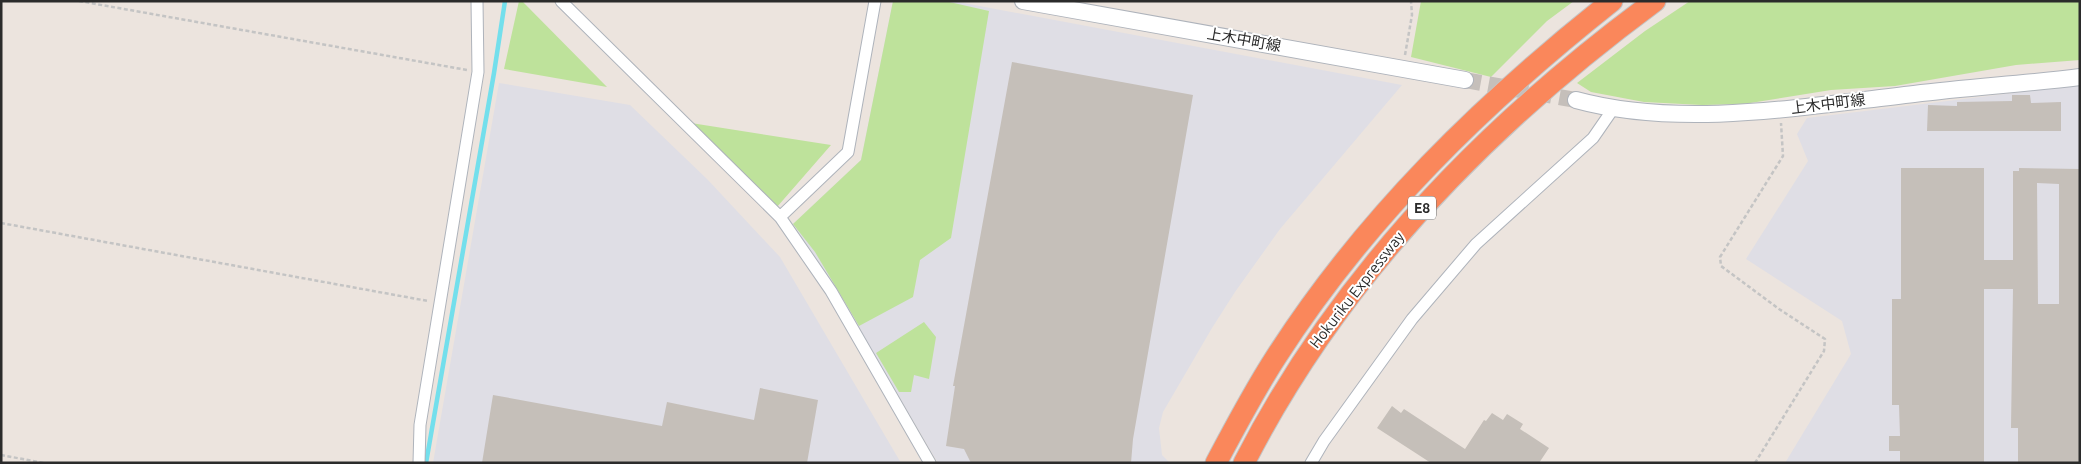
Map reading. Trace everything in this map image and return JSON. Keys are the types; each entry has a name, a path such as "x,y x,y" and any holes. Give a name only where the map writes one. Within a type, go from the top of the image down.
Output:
{"highway":[{"name":"Hokuriku Expressway","path":"1216,462 1244,410 1290,336 1349,256 1393,204 1441,152 1490,104 1550,51 1612,1"},
{"name":"Hokuriku Expressway","path":"1244,463 1265,422 1305,357 1358,285 1411,221 1460,168 1509,121 1566,71 1655,1"}],"main road":[{"name":"上木中町線","path":"1023,1 1465,80"},
{"name":"上木中町線","path":"1576,100 1613,109 1692,114 1781,109 2080,77"}],"street":[{"path":"418,463 420,425 478,72 477,1"},
{"path":"562,1 780,217 831,291 930,463"},
{"path":"780,217 848,152 875,1"},
{"path":"1311,463 1324,441 1412,319 1476,244 1593,138 1613,109"}],"path":[{"path":"79,1 478,72"},
{"path":"1402,68 1412,15 1411,1"},
{"path":"1755,463 1824,351 1825,339 1779,309 1721,266 1720,257 1783,156 1781,109"},
{"path":"1,224 440,303"},
{"path":"1,455 44,463"}],"shaded area":[{"path":"893,1 953,1 1402,85 1280,229 1212,328 1163,412 1159,428 1162,455 1170,463 938,463 869,345 793,224 861,160"},
{"path":"499,83 630,105 708,180 780,257 901,463 433,463"},
{"path":"2080,85 2080,463 1785,463 1851,354 1842,321 1746,259 1808,161 1797,134 1807,118"}],"green space":[{"path":"519,1 522,1 607,87 504,69"},
{"path":"893,1 945,1 989,11 951,238 920,260 913,297 859,326 815,252 793,224 861,160"},
{"path":"1421,1 1574,1 1547,21 1491,77 1411,57"},
{"path":"1690,1 2080,1 2080,60 2016,65 1895,86 1831,90 1744,104 1702,105 1644,102 1591,92 1577,83 1645,31"},
{"path":"691,123 831,145 777,207"},
{"path":"924,322 936,337 929,379 914,375 911,392 899,392 876,353"}],"building":[{"path":"1012,62 1193,95 1133,439 1131,463 971,463 964,449 946,446 955,386 953,386"},
{"path":"2012,95 2030,95 2031,103 2061,102 2061,131 1927,131 1928,105 1957,106 1957,102 2012,101"},
{"path":"1901,168 1984,168 1984,260 2013,260 2013,171 2019,171 2019,168 2080,169 2080,463 2018,463 2018,428 2011,428 2013,289 1984,289 1984,463 1900,463 1900,451 1889,451 1889,436 1900,436 1899,405 1892,405 1892,299 1901,299","holes":["2037,183 2059,184 2059,304 2038,304"]},
{"path":"760,388 818,400 807,463 482,463 493,395 662,426 667,402 754,420"},
{"path":"1392,406 1401,413 1404,409 1465,449 1484,420 1486,421 1492,413 1503,420 1507,414 1523,424 1520,429 1549,448 1539,463 1431,463 1377,428"}],"waterway":[{"path":"426,463 505,1"}],"tunnel":[{"path":"1465,80 1576,100"}]}
